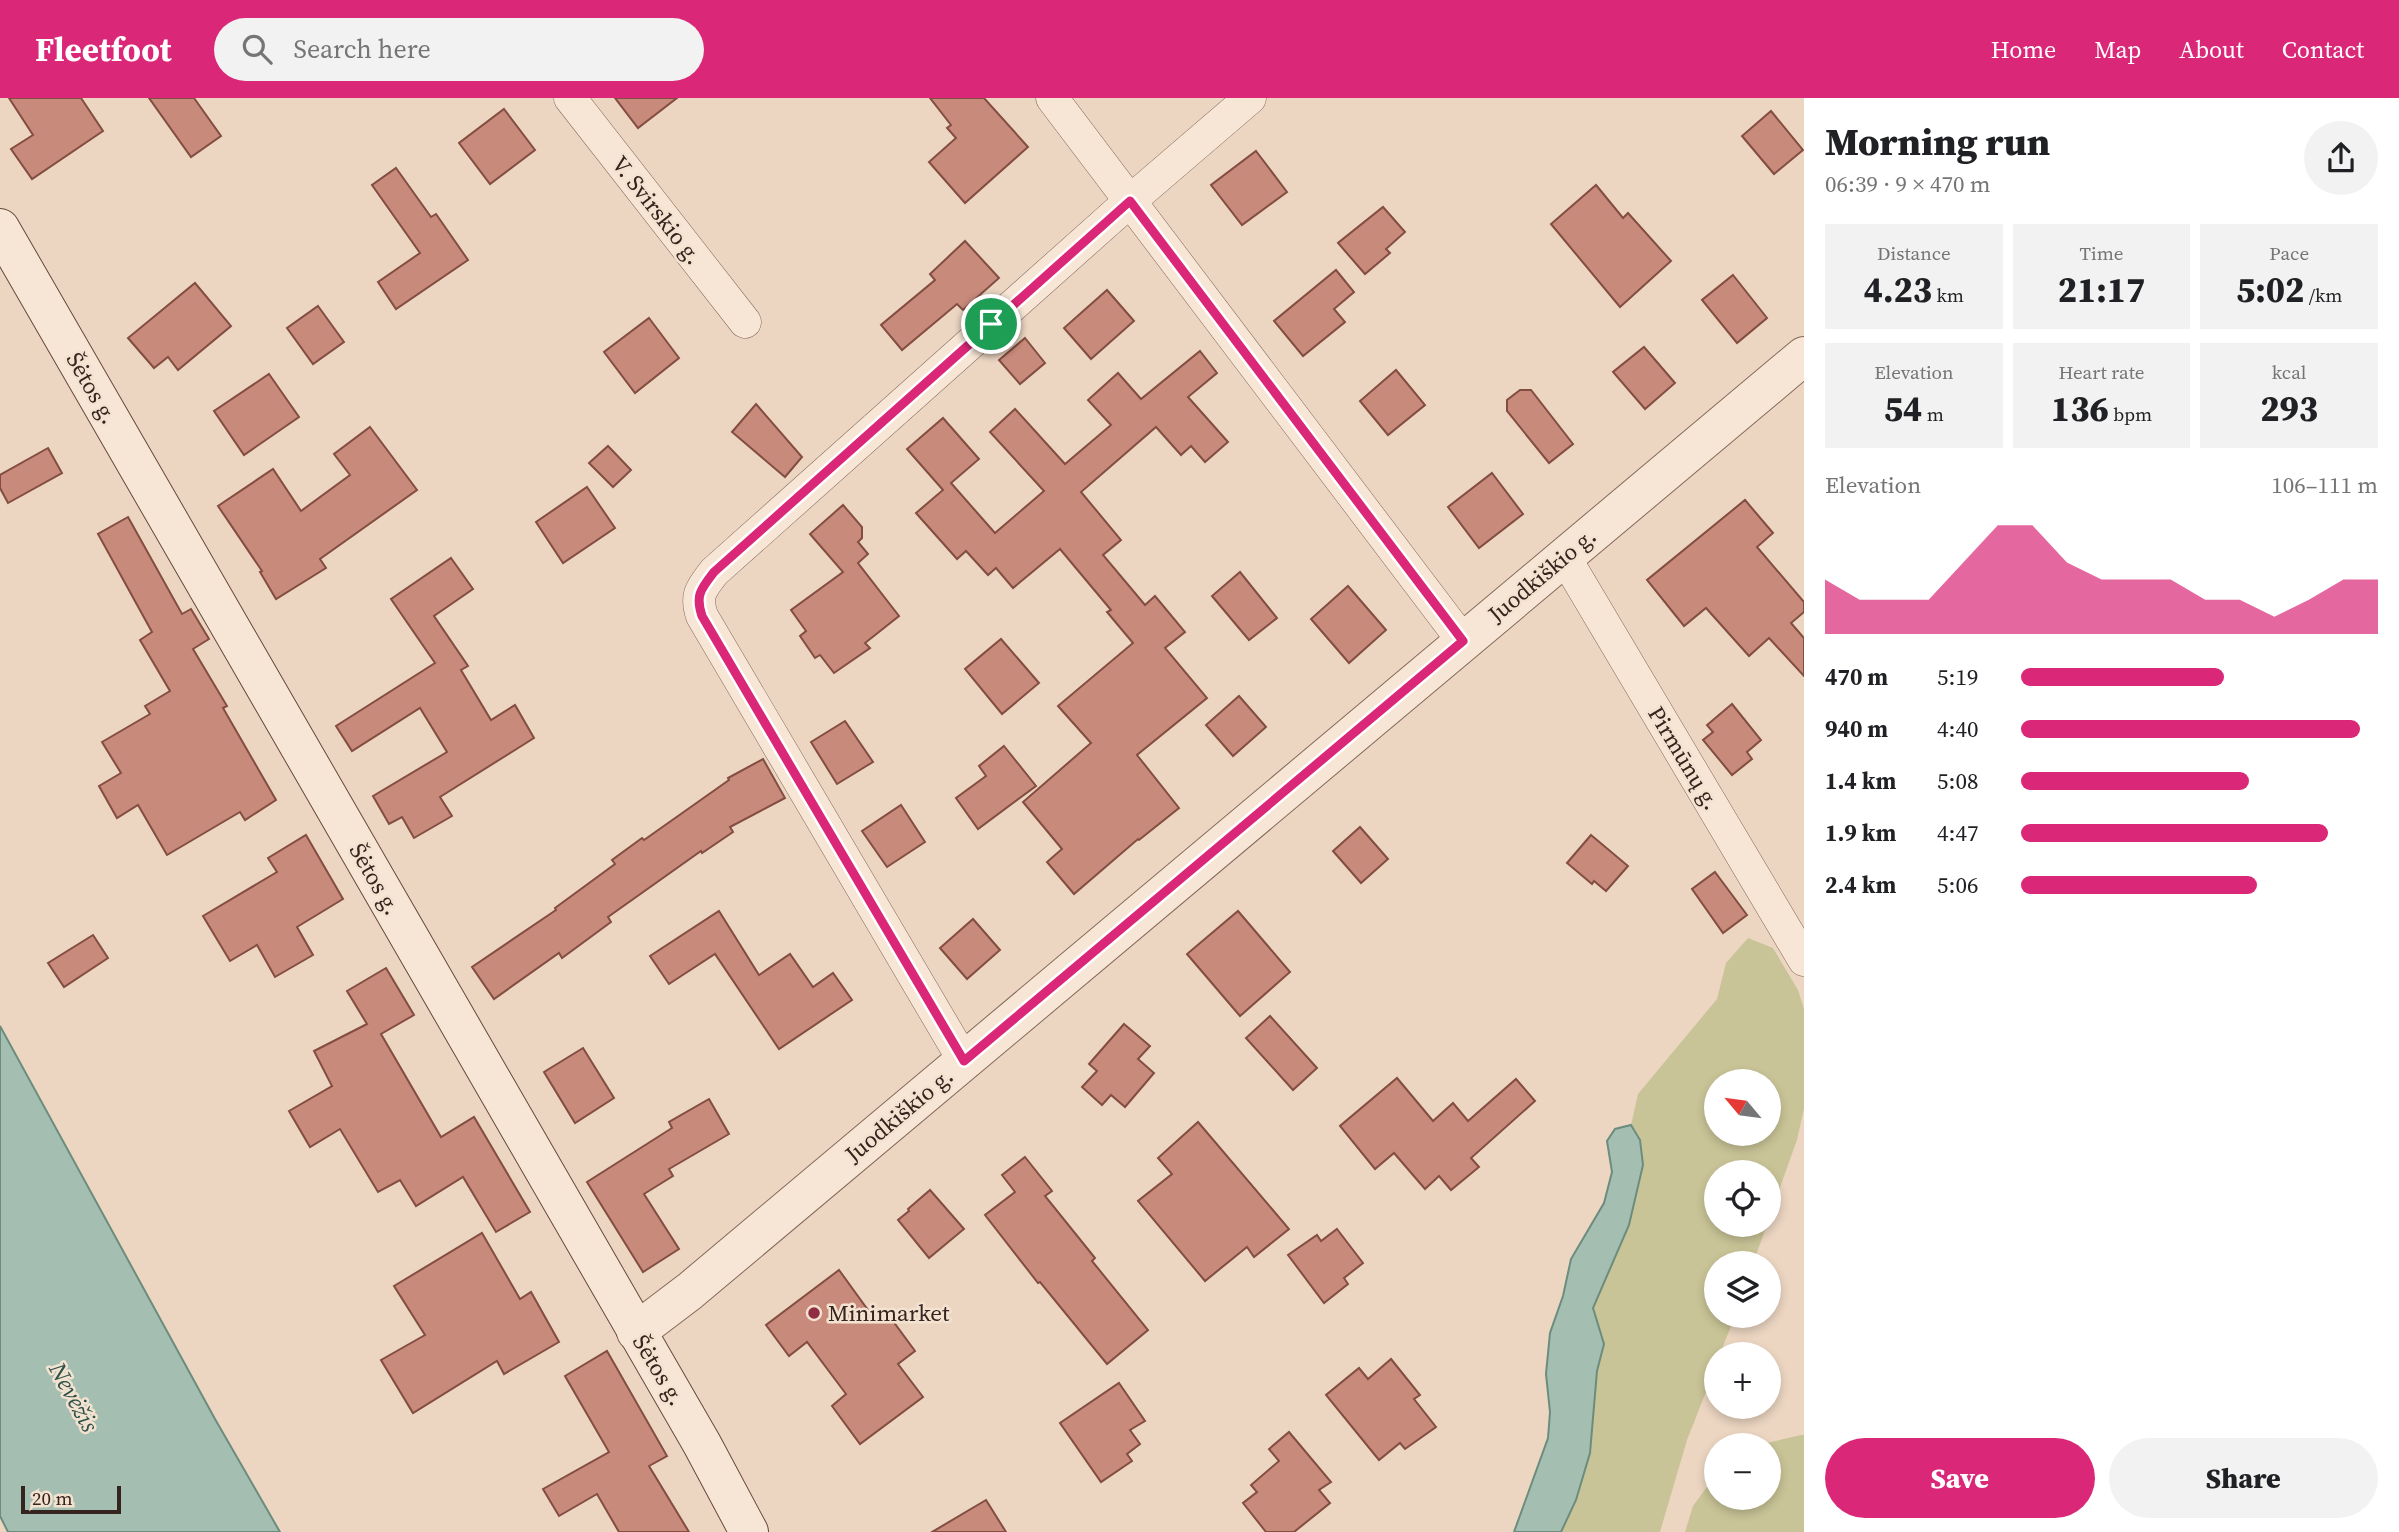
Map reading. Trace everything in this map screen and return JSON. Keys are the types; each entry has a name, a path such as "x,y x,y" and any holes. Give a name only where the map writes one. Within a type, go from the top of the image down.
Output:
{"street":[{"name":"V. Svirskio g.","path":"569,98 745,322"},
{"path":"1052,98 1463,641"},
{"path":"964,1061 709,628 698,603 700,590 714,572 1130,201 1250,98"},
{"name":"Šėtos g.","path":"0,228 702,1444 749,1532"},
{"name":"Juodkiškio g.","path":"636,1332 690,1291 1804,356"},
{"name":"Pirmūnų g.","path":"1564,556 1804,961"}],"shaded area":[{"path":"1748,938 1773,948 1798,990 1804,1009 1804,1108 1797,1140 1781,1185 1781,1160 1704,1160 1704,1237 1763,1237 1757,1251 1704,1251 1704,1328 1730,1328 1725,1342 1704,1342 1704,1397 1687,1440 1660,1532 1561,1532 1576,1500 1590,1453 1597,1371 1604,1344 1593,1308 1608,1269 1640,1140 1631,1125 1638,1094 1717,999 1726,963"},
{"path":"1804,1435 1804,1532 1685,1532 1693,1506 1704,1491 1704,1510 1781,1510 1781,1440"}],"water":[{"name":"Nevėžis","path":"0,1026 215,1419 280,1532 8,1532 0,1516"},
{"path":"1631,1125 1640,1140 1643,1165 1629,1225 1593,1308 1604,1344 1597,1371 1590,1453 1576,1500 1561,1532 1514,1532 1548,1438 1550,1412 1546,1374 1550,1333 1563,1296 1571,1259 1604,1203 1612,1172 1607,1141 1615,1129"}],"building":[{"path":"9,98 81,98 103,131 32,179 11,149 33,135"},
{"path":"149,98 194,98 221,136 191,157"},
{"path":"615,98 677,98 638,128"},
{"path":"930,98 984,98 1028,147 965,203 929,162 956,138 947,128 951,125"},
{"path":"504,109 535,150 490,184 459,143"},
{"path":"1771,111 1803,150 1774,174 1742,136"},
{"path":"1256,151 1287,192 1242,225 1211,185"},
{"path":"396,168 431,217 436,214 468,260 396,309 378,282 420,253 372,185"},
{"path":"1596,185 1623,218 1628,213 1671,261 1620,307 1551,224"},
{"path":"1383,207 1405,232 1386,249 1390,253 1365,274 1338,243"},
{"path":"965,241 999,278 963,310 957,304 902,350 881,325 935,280 930,274"},
{"path":"1336,270 1354,292 1334,309 1345,322 1303,356 1274,321"},
{"path":"1733,275 1767,318 1737,343 1702,300"},
{"path":"195,283 231,326 178,370 168,357 154,368 128,338"},
{"path":"1107,290 1134,321 1091,359 1064,328"},
{"path":"318,306 344,342 313,364 287,328"},
{"path":"649,318 679,358 635,393 604,352"},
{"path":"1025,338 1045,363 1020,384 999,360"},
{"path":"1644,347 1675,383 1645,409 1613,372"},
{"path":"1200,351 1217,373 1188,397 1228,442 1205,462 1191,446 1181,455 1156,427 1081,492 1121,540 1103,555 1145,605 1155,596 1185,632 1165,648 1207,698 1137,755 1179,808 1074,894 1047,862 1062,849 1023,802 1091,743 1058,706 1133,643 1107,612 1111,610 1060,549 1013,588 996,568 988,575 966,551 957,559 916,513 943,490 907,449 943,418 979,459 951,483 995,533 1044,491 990,432 1015,409 1065,464 1111,425 1088,400 1118,373 1141,399"},
{"path":"1396,370 1425,405 1388,435 1360,401"},
{"path":"269,374 299,417 244,455 214,411"},
{"path":"1520,390 1531,390 1573,444 1549,463 1507,411 1507,400"},
{"path":"756,404 802,457 785,477 732,432"},
{"path":"370,427 417,490 320,559 326,568 276,599 260,572 262,571 218,506 273,469 301,511 350,475 334,454"},
{"path":"608,446 631,470 613,487 589,463"},
{"path":"48,448 62,473 8,503 0,488 0,475"},
{"path":"1492,473 1523,514 1479,548 1448,507"},
{"path":"587,487 615,528 563,563 536,522"},
{"path":"1745,500 1773,533 1757,547 1804,602 1804,612 1791,623 1804,638 1804,676 1769,638 1749,656 1706,608 1684,626 1647,580"},
{"path":"843,505 862,527 862,538 858,542 868,554 858,563 899,616 865,643 870,648 834,673 820,655 815,658 800,636 806,631 791,610 843,572 810,534"},
{"path":"128,517 182,614 191,609 209,639 193,649 227,706 223,708 276,800 245,820 240,812 167,855 138,805 117,818 99,786 121,773 102,742 150,714 145,706 170,691 140,640 152,632 98,534"},
{"path":"451,558 473,589 434,616 468,666 461,670 491,720 515,705 534,738 440,797 452,816 414,838 402,817 389,824 373,796 447,752 420,708 352,751 336,726 435,663 391,599"},
{"path":"1240,572 1277,618 1249,640 1212,596"},
{"path":"1348,586 1386,630 1349,663 1311,619"},
{"path":"1001,639 1039,683 1002,714 965,669"},
{"path":"1239,696 1266,727 1233,756 1206,725"},
{"path":"1732,704 1761,740 1747,752 1752,759 1732,775 1703,740 1713,732 1707,725"},
{"path":"845,721 873,762 837,784 811,742"},
{"path":"1004,746 1036,786 978,829 956,798 986,776 979,766"},
{"path":"763,759 785,798 730,827 733,832 702,853 701,851 608,917 611,922 562,958 559,953 494,999 472,967 556,910 555,908 615,864 612,860 642,838 644,840 729,780 728,778"},
{"path":"901,805 925,842 887,867 862,831"},
{"path":"1360,827 1388,859 1361,883 1333,851"},
{"path":"306,835 343,899 297,927 313,955 275,977 257,945 230,961 203,916 277,872 268,858"},
{"path":"1591,835 1628,866 1606,891 1594,881 1592,884 1567,863"},
{"path":"1715,872 1747,915 1723,933 1692,889"},
{"path":"719,911 759,975 790,954 813,987 833,973 852,1000 779,1049 715,954 669,984 650,956"},
{"path":"1238,911 1290,972 1240,1016 1187,954"},
{"path":"973,919 1000,950 967,979 940,948"},
{"path":"93,935 108,958 64,987 48,963"},
{"path":"386,968 414,1015 381,1034 441,1137 474,1117 530,1212 496,1232 463,1177 416,1206 400,1180 378,1192 340,1129 310,1147 289,1111 332,1086 314,1051 367,1024 347,991"},
{"path":"1270,1016 1317,1068 1293,1090 1246,1038"},
{"path":"1124,1024 1150,1046 1138,1059 1154,1073 1125,1107 1111,1095 1102,1105 1082,1087 1097,1071 1089,1064"},
{"path":"583,1048 614,1098 575,1123 544,1072"},
{"path":"1397,1078 1433,1121 1453,1103 1468,1121 1516,1079 1535,1101 1471,1158 1479,1167 1451,1190 1439,1176 1425,1189 1394,1153 1375,1169 1340,1126"},
{"path":"709,1099 729,1134 669,1169 673,1176 644,1194 679,1249 643,1272 587,1182 672,1128 669,1122"},
{"path":"1198,1122 1289,1229 1254,1257 1247,1247 1205,1281 1138,1201 1172,1174 1158,1158"},
{"path":"1025,1157 1052,1191 1045,1196 1095,1258 1092,1261 1148,1330 1107,1364 985,1215 1015,1192 1002,1175"},
{"path":"930,1190 964,1229 929,1258 898,1220"},
{"path":"1337,1229 1363,1263 1344,1278 1348,1284 1324,1303 1288,1255 1317,1235 1321,1241"},
{"path":"482,1233 520,1299 531,1292 559,1342 504,1374 497,1361 413,1413 381,1360 425,1335 394,1286"},
{"path":"839,1270 876,1321 887,1313 915,1351 898,1364 923,1397 860,1444 832,1406 846,1394 807,1342 789,1356 766,1325"},
{"path":"607,1351 667,1456 649,1466 689,1532 619,1532 597,1494 559,1516 543,1489 609,1452 565,1376"},
{"path":"1391,1359 1420,1395 1414,1399 1436,1427 1405,1449 1400,1443 1379,1460 1326,1395 1359,1368 1368,1379"},
{"path":"1119,1383 1145,1421 1130,1430 1140,1444 1127,1454 1132,1461 1101,1482 1060,1423"},
{"path":"1289,1432 1331,1482 1319,1490 1330,1503 1294,1532 1266,1532 1243,1503 1257,1492 1251,1485 1279,1461 1269,1449"},
{"path":"986,1500 1006,1532 932,1532"}],"place":[{"name":"Minimarket","path":"814,1313"}],"route":[{"path":"1130,201 1463,641 964,1061 702,616 698,603 700,590 714,572 991,324 1130,201"}]}
